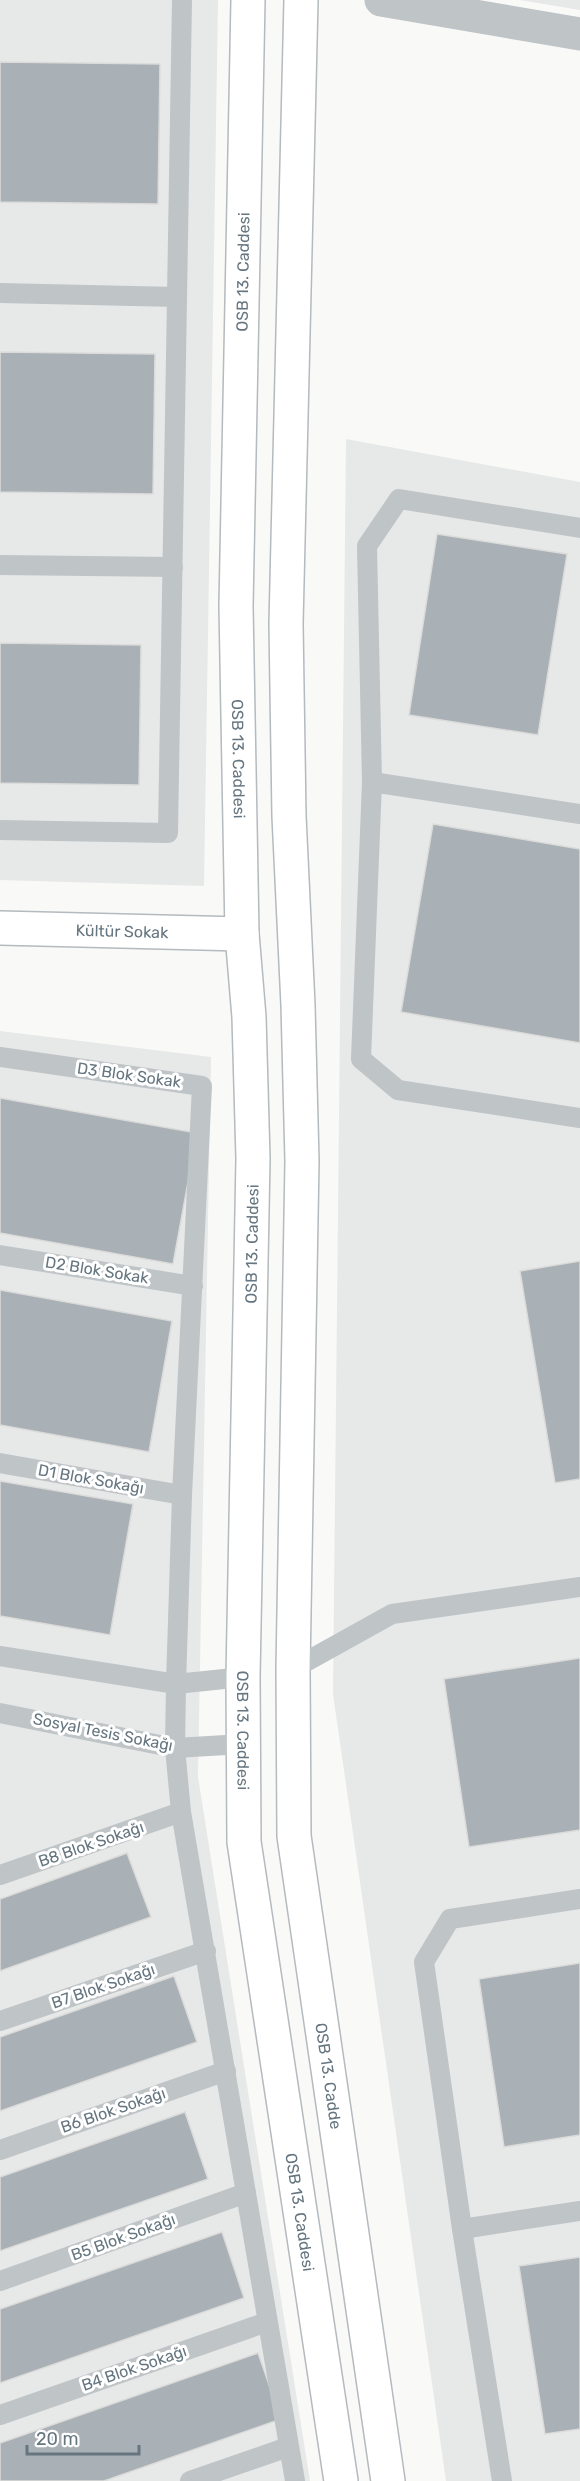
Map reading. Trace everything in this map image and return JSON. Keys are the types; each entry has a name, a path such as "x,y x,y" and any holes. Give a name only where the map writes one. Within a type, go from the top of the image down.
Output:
{"street":[{"name":"OSB 13. Caddesi","path":"248,0 236,606 242,934 249,1017 253,1159 243,1677 244,1842 341,2481"},
{"path":"243,1677 293,1669 302,1161 298,1005 289,816 286,624 301,0"},
{"path":"381,0 580,34"},
{"name":"Kültür Sokak","path":"0,928 242,934"},
{"name":"OSB 13. Cadde","path":"293,1669 294,1836 388,2481"},
{"path":"243,1744 293,1734"}],"lane":[{"path":"0,831 168,833 182,0"},
{"path":"0,293 177,297"},
{"path":"580,528 399,499 367,546 372,782 361,1059 398,1090 580,1118"},
{"path":"0,565 172,567"},
{"path":"372,782 580,814"},
{"name":"D3 Blok Sokak","path":"0,1057 202,1086 193,1286"},
{"name":"D2 Blok Sokak","path":"0,1255 193,1286"},
{"path":"193,1286 182,1495 175,1748 181,1812 295,2481"},
{"name":"D1 Blok Sokağı","path":"0,1463 182,1495"},
{"path":"293,1669 392,1614 580,1587"},
{"path":"0,1656 176,1684 243,1677"},
{"name":"Sosyal Tesis Sokağı","path":"0,1713 175,1748 243,1744"},
{"path":"0,1726 23,1717"},
{"name":"B8 Blok Sokağı","path":"0,1875 181,1812"},
{"path":"502,2481 462,2229 424,1962 450,1919 580,1899"},
{"name":"B7 Blok Sokağı","path":"0,2021 206,1952"},
{"name":"B6 Blok Sokağı","path":"0,2150 226,2071"},
{"name":"B5 Blok Sokağı","path":"0,2281 246,2193"},
{"path":"462,2229 580,2211"},
{"name":"B4 Blok Sokağı","path":"0,2415 267,2322"},
{"path":"190,2481 288,2447"}],"shaded area":[{"path":"0,0 218,0 204,886 0,880"},
{"path":"520,0 580,0 580,10"},
{"path":"346,439 580,482 580,2481 446,2481 333,1694"},
{"path":"0,1031 211,1057 198,1777 310,2481 0,2481"}],"building":[{"path":"0,62 160,64 158,204 0,202"},
{"path":"0,352 155,354 153,494 0,492"},
{"path":"437,534 567,554 538,735 409,715"},
{"path":"0,643 141,645 139,785 0,783"},
{"path":"433,824 580,849 580,1043 401,1012"},
{"path":"0,1098 197,1133 173,1264 0,1233"},
{"path":"580,1261 580,1479 555,1483 520,1271"},
{"path":"0,1290 172,1321 149,1452 0,1425"},
{"path":"0,1481 133,1504 110,1635 0,1616"},
{"path":"580,1658 580,1830 469,1847 444,1679"},
{"path":"127,1853 151,1917 0,1971 0,1899"},
{"path":"580,1963 580,2135 504,2147 479,1979"},
{"path":"174,1976 197,2042 0,2111 0,2037"},
{"path":"185,2112 208,2179 0,2251 0,2177"},
{"path":"222,2232 244,2298 0,2383 0,2309"},
{"path":"580,2257 580,2429 545,2434 519,2266"},
{"path":"258,2353 281,2419 104,2481 0,2481 0,2443"}]}
